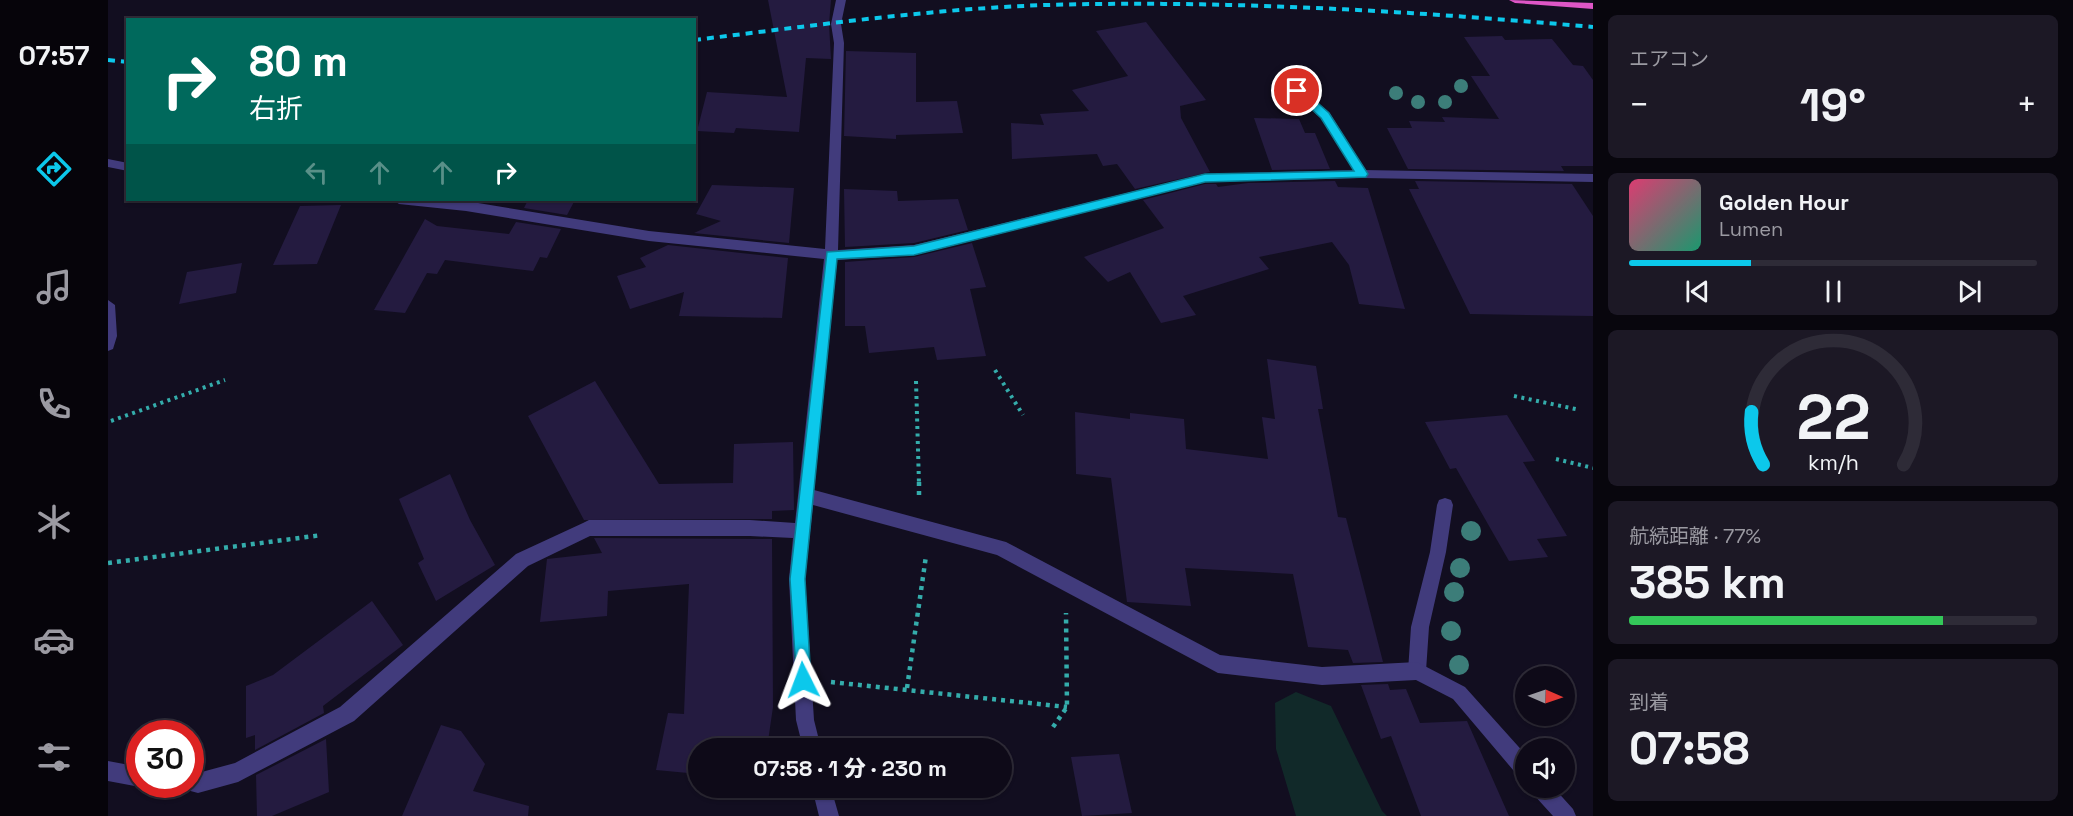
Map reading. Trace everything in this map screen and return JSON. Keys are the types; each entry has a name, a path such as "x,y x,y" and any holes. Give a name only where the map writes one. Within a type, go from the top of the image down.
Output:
{"highway":[{"path":"1515,0 1593,6"}],"street":[{"path":"810,738 805,720 798,579 831,255 839,43 836,24 841,0"},
{"path":"1283,80 1325,115 1362,174"},
{"path":"108,164 126,166"},
{"path":"410,201 466,206 649,236 831,255 914,250 1205,178 1362,174 1593,178"},
{"path":"108,305 110,336 108,345"},
{"path":"808,496 1000,548 1218,664 1322,676 1417,671 1459,693 1515,757"},
{"path":"1417,671 1420,627 1438,552 1445,505"},
{"path":"204,781 238,772 348,714 522,560 588,528 750,528 803,531"},
{"path":"108,771 126,774"},
{"path":"824,798 829,816"},
{"path":"1550,798 1566,816"}],"path":[{"path":"995,370 1023,415"},
{"path":"111,421 225,380"},
{"path":"916,381 919,509"},
{"path":"1514,396 1580,410"},
{"path":"1556,459 1593,468"},
{"path":"907,688 928,528"},
{"path":"108,563 321,535"},
{"path":"1053,727 1066,707 1065,582"},
{"path":"803,680 907,688 1066,707"}],"green space":[{"path":"1296,692 1331,706 1382,811 1387,816 1296,816 1276,749 1275,703"}],"building":[{"path":"768,0 831,0 829,24 831,59 806,58 799,132 736,128 734,133 697,131 707,92 787,97"},
{"path":"1146,22 1206,100 1180,106 1181,118 1210,172 1135,189 1117,164 1103,166 1097,154 1012,159 1011,123 1044,125 1040,114 1089,111 1072,90 1128,76 1096,31"},
{"path":"1502,36 1505,40 1552,39 1573,65 1583,66 1593,80 1593,166 1561,166 1564,171 1408,169 1387,128 1412,128 1409,121 1445,122 1442,117 1499,119 1471,76 1490,76 1464,37"},
{"path":"846,51 916,53 916,102 957,101 963,133 896,135 896,139 844,136"},
{"path":"1254,118 1299,119 1305,133 1315,133 1330,169 1272,170"},
{"path":"1335,181 1338,187 1368,188 1405,309 1359,304 1349,265 1332,242 1259,257 1269,269 1183,296 1196,315 1161,323 1130,272 1108,282 1084,257 1164,228 1143,200 1205,184 1216,184 1218,187 1248,183"},
{"path":"1415,181 1572,184 1593,216 1593,316 1470,314 1409,189 1419,189"},
{"path":"712,185 794,188 789,243 694,233 721,221 696,214"},
{"path":"844,189 897,191 898,201 958,199 968,230 914,243 845,247"},
{"path":"528,201 574,201 567,215 524,208"},
{"path":"341,205 317,264 273,265 300,206"},
{"path":"425,219 437,226 509,234 516,222 561,229 547,258 540,257 533,271 445,260 437,274 427,273 405,313 374,310"},
{"path":"972,243 986,287 970,289 986,356 937,360 934,347 869,353 865,326 845,326 845,262 914,257"},
{"path":"668,245 788,258 782,318 679,316 684,292 630,309 617,276 646,267 640,258"},
{"path":"242,263 236,293 179,304 187,272"},
{"path":"1267,359 1316,366 1323,409 1318,409 1338,517 1346,518 1383,662 1353,663 1348,650 1308,647 1293,574 1185,568 1191,606 1127,602 1111,478 1076,474 1075,412 1130,419 1130,413 1184,419 1186,449 1268,459 1262,417 1275,419"},
{"path":"595,381 659,484 733,483 734,444 793,442 794,510 772,511 772,519 584,520 528,416"},
{"path":"1507,415 1535,461 1523,462 1567,536 1537,539 1548,557 1509,561 1456,468 1450,469 1425,422"},
{"path":"450,474 470,520 495,565 436,601 418,563 424,559 399,499"},
{"path":"594,538 772,539 773,707 768,738 688,738 688,773 656,770 668,713 684,714 689,584 608,591 607,616 540,622 547,559 602,553"},
{"path":"372,601 403,645 323,706 324,713 255,750 255,735 246,738 246,686 273,675"},
{"path":"1388,684 1390,690 1406,689 1420,723 1467,721 1509,816 1421,816 1391,736 1381,739 1361,685"},
{"path":"441,725 461,731 485,764 473,791 529,806 528,816 402,816"},
{"path":"326,739 329,792 272,816 257,816 256,775"},
{"path":"1119,754 1132,813 1082,816 1071,757"}],"railway":[{"path":"696,40 958,10 1114,4 1320,8 1593,27"},
{"path":"108,60 126,62"}],"route":[{"path":"803,680 798,579 831,255 914,250 1020,226 1205,178 1362,174 1325,115 1297,91"}]}
